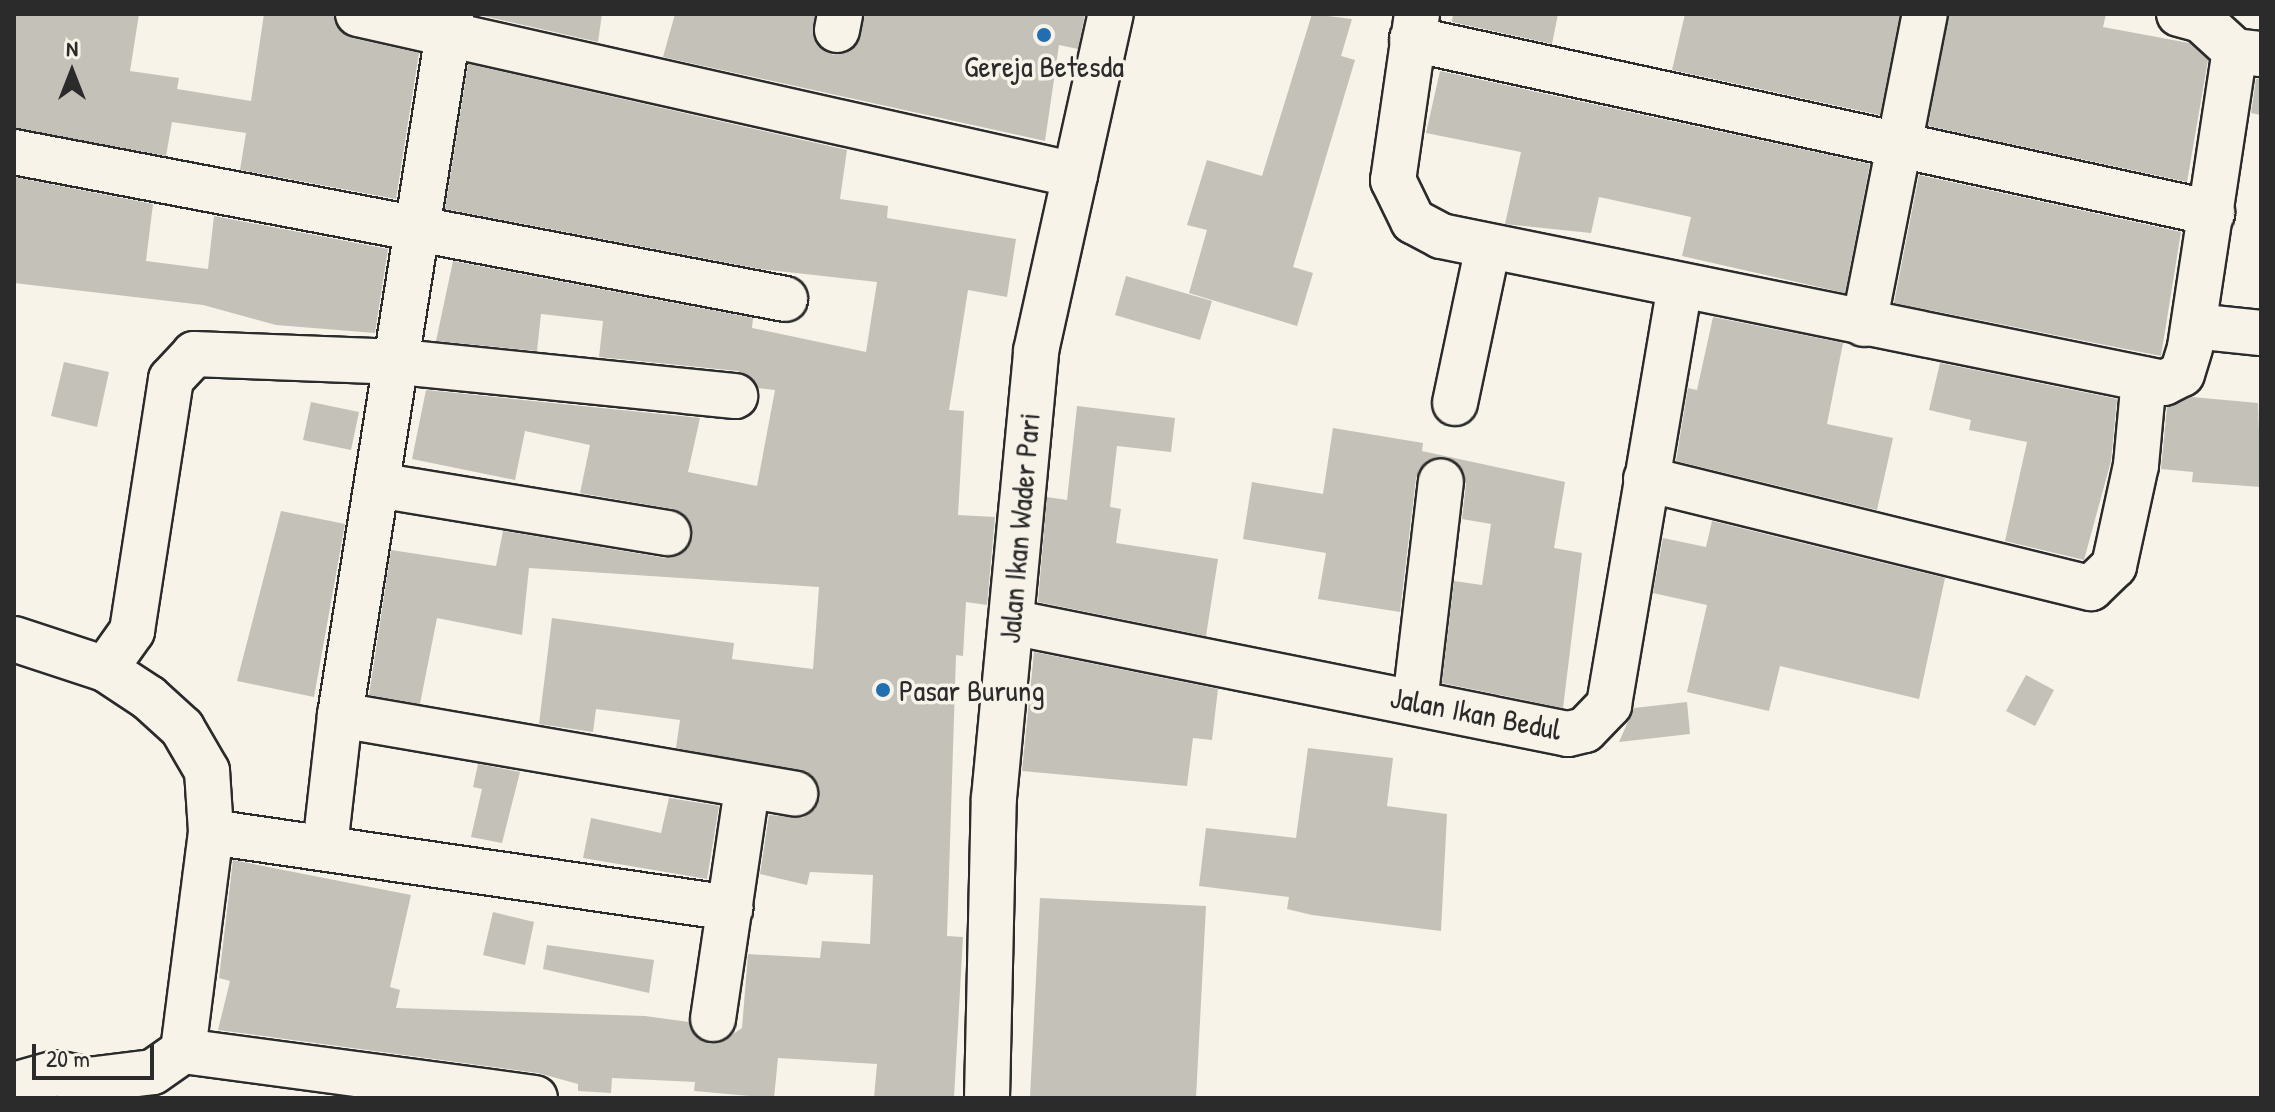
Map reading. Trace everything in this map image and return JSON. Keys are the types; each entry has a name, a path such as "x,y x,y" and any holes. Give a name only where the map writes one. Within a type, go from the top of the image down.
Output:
{"street":[{"path":"358,14 450,24 1075,175"},
{"name":"Jalan Ikan Wader Pari","path":"987,1098 994,798 1036,351 1111,14"},
{"path":"1864,324 1925,14"},
{"path":"2194,16 2248,53 2212,213 2194,326 2182,374 2164,383 1488,246 1413,221 1393,180 1414,26 1898,147 2212,213"},
{"path":"325,847 340,715 400,362 450,24"},
{"path":"14,152 418,225 785,299"},
{"path":"1455,403 1488,246"},
{"name":"Jalan Ikan Bedul","path":"1011,622 1568,734 1598,721 1609,705 1680,287"},
{"path":"2194,326 2261,333"},
{"path":"105,669 132,631 171,379 180,362 194,354 400,362 735,396"},
{"path":"1646,479 2091,588 2114,566 2136,465 2144,379"},
{"path":"1415,702 1441,482"},
{"path":"377,485 668,533"},
{"path":"14,639 105,669 182,728 207,771 211,832 183,1051"},
{"path":"340,715 747,790 795,794"},
{"path":"713,1019 747,790"},
{"path":"211,832 730,908"},
{"path":"14,1085 56,1073 88,1080 153,1072 183,1051 535,1098"}],"building":[{"path":"14,14 139,14 130,71 179,78 177,89 251,101 264,14 334,14 352,38 419,53 396,199 240,170 246,133 172,122 166,156 14,128"},
{"path":"475,14 602,14 598,42"},
{"path":"675,14 815,14 814,39 833,55 856,46 864,14 1085,14 1078,49 1059,45 1045,141 663,57"},
{"path":"1312,14 1352,19 1341,56 1355,60 1293,267 1313,273 1297,326 1189,293 1207,230 1187,225 1207,160 1262,176"},
{"path":"1453,14 1558,14 1552,44 1452,22"},
{"path":"1685,14 1900,14 1880,115 1672,70"},
{"path":"1949,14 2106,14 2103,27 2189,43 2208,60 2187,182 1928,126"},
{"path":"468,64 847,150 840,199 888,206 887,218 1016,239 1007,297 968,290 949,410 964,411 958,515 995,517 987,605 966,602 963,656 956,655 947,936 963,937 954,1098 874,1098 877,1064 778,1058 774,1098 694,1091 695,1082 612,1078 611,1093 578,1091 578,1084 538,1073 218,1030 230,981 219,978 233,860 411,895 390,987 400,990 396,1008 645,1016 689,1022 698,1039 721,1042 742,1028 748,954 820,958 822,941 870,944 873,875 810,872 807,885 760,874 769,815 803,818 815,809 819,786 810,774 676,748 680,720 596,709 593,732 539,724 552,618 734,643 732,659 813,669 819,587 529,568 522,635 437,618 420,704 369,695 391,550 496,566 503,531 665,558 687,549 692,538 691,524 673,509 580,493 590,445 525,431 515,480 412,459 426,390 700,418 688,472 757,486 775,390 758,388 738,371 599,357 603,321 541,314 537,351 436,341 453,261 753,318 752,328 866,352 877,282 760,269 445,209"},
{"path":"1440,71 1870,164 1845,293 1682,256 1691,217 1599,197 1591,233 1505,224 1521,152 1426,133"},
{"path":"2256,79 2261,79 2261,115 2251,113"},
{"path":"1919,175 2181,232 2161,356 1894,303"},
{"path":"14,177 153,204 146,261 208,269 214,216 388,249 375,333 276,325 203,305 14,283"},
{"path":"1126,276 1212,301 1200,340 1115,315"},
{"path":"1713,317 1843,343 1827,424 1893,438 1877,510 1676,461 1688,388 1697,390"},
{"path":"64,362 109,372 97,427 51,416"},
{"path":"1940,363 2117,399 2111,461 2084,560 2005,541 2027,442 1969,430 1971,420 1929,410"},
{"path":"2192,397 2258,403 2261,487 2192,482 2193,472 2161,469 2167,407"},
{"path":"311,402 359,412 351,450 303,440"},
{"path":"1077,406 1175,418 1171,452 1117,446 1110,507 1121,509 1116,543 1218,559 1206,636 1038,602 1047,497 1067,500"},
{"path":"1333,428 1423,443 1422,451 1565,482 1554,548 1582,553 1563,708 1442,683 1454,581 1482,585 1491,524 1462,519 1466,484 1455,462 1432,459 1416,478 1400,612 1318,599 1326,553 1243,539 1252,482 1323,494"},
{"path":"281,511 345,524 314,697 237,681"},
{"path":"1712,521 1945,578 1919,699 1780,666 1769,711 1687,692 1707,605 1653,593 1663,538 1706,547"},
{"path":"1034,652 1218,689 1212,740 1193,738 1187,786 1022,771"},
{"path":"2026,675 2054,690 2035,726 2006,711"},
{"path":"1687,702 1690,734 1619,742 1634,708"},
{"path":"1308,748 1393,758 1387,806 1447,814 1441,931 1312,915 1287,909 1289,897 1199,886 1206,828 1296,838"},
{"path":"478,764 520,772 502,843 471,837 482,789 473,787"},
{"path":"669,798 719,806 707,879 583,858 591,818 661,833"},
{"path":"1040,898 1206,906 1196,1098 1030,1098"},
{"path":"493,912 534,922 525,965 483,955"},
{"path":"547,945 654,960 649,993 543,969"}],"place":[{"name":"Gereja Betesda","path":"1044,35"},
{"name":"Pasar Burung","path":"883,690"}]}
